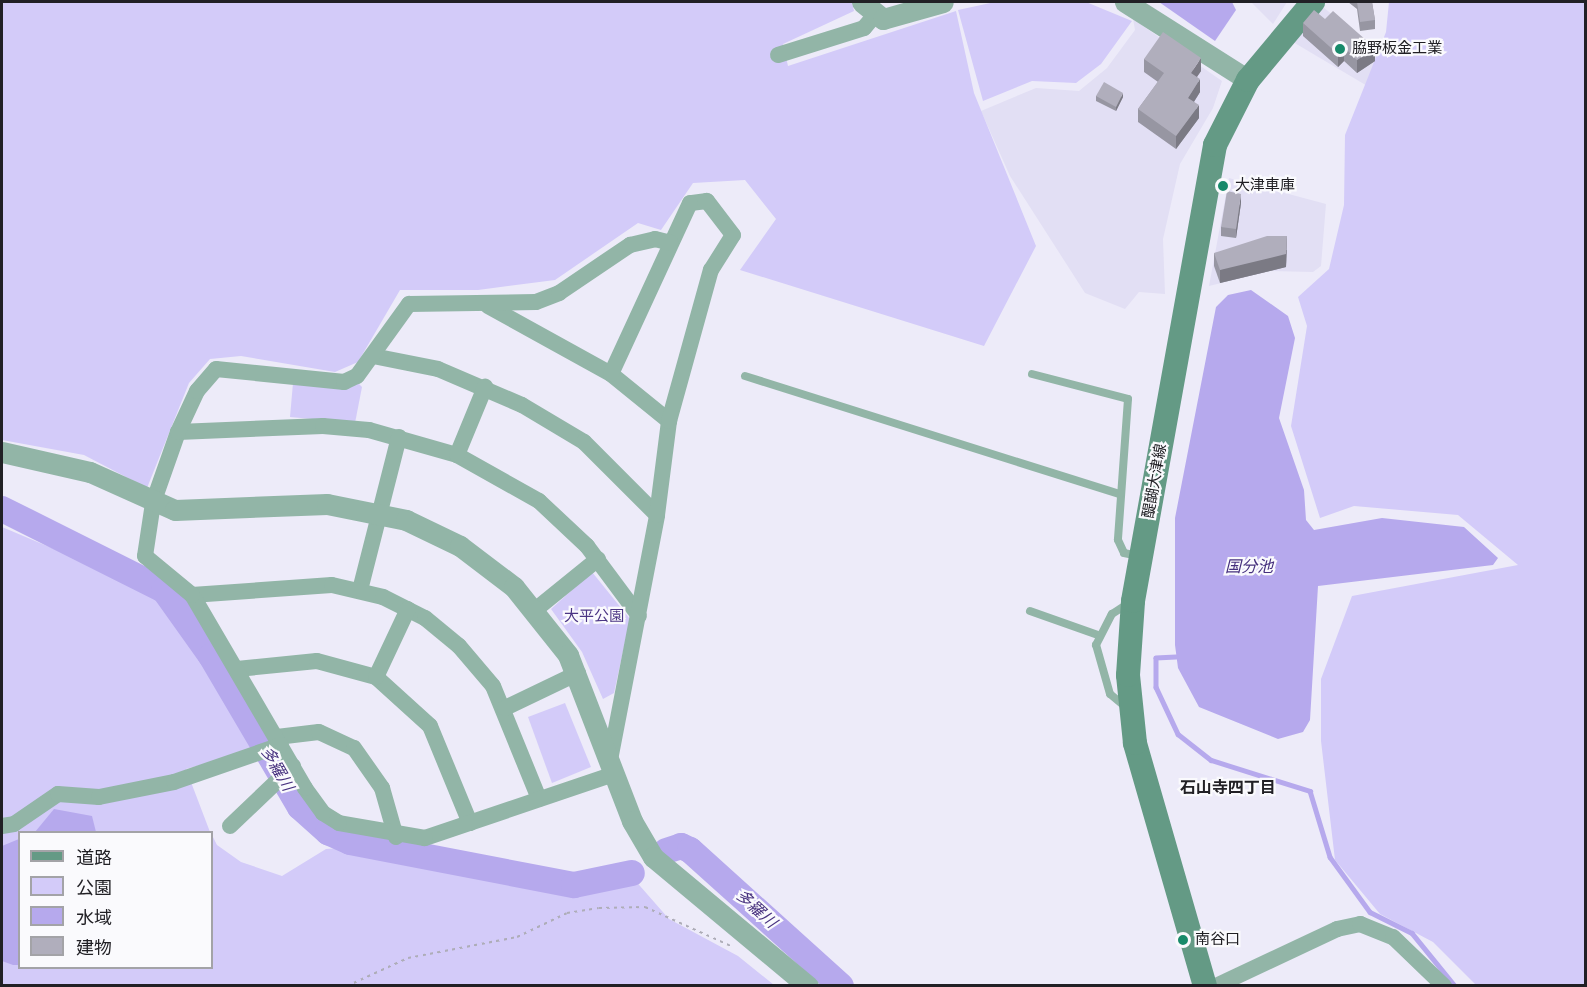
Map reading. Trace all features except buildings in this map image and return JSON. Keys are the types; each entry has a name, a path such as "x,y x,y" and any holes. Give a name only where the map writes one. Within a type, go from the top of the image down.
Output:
{"main road":[{"name":"醍醐大津線","path":"1205,986 1149,800 1131,711 1133,601 1208,179 1227,114 1248,80 1312,2"}],"street":[{"path":"778,55 864,28 868,9 894,16 943,2"},
{"path":"1125,2 1248,80"},
{"path":"611,374 690,203 698,198 733,231 711,270 669,421 657,515 623,687 612,767"},
{"path":"612,767 539,799 425,838 396,837 339,823 323,813 192,594 145,555 153,503 178,432 197,391 216,369 338,382 357,376 410,303 488,306 536,302 559,293 642,240 671,243"},
{"path":"488,306 611,374 669,421"},
{"path":"373,356 438,369 485,387 584,442 657,515"},
{"path":"457,455 485,387"},
{"path":"178,432 323,426 399,437 457,455 539,501 598,559 639,615"},
{"path":"360,590 399,437"},
{"path":"2,452 90,472 153,503 198,512 316,504 381,513 460,546 535,610 578,673 612,767 652,856 808,986"},
{"path":"535,610 598,559"},
{"path":"192,594 307,583 360,590 408,609 459,646 506,708 539,799"},
{"path":"376,677 408,609"},
{"path":"237,669 317,661 376,677 430,726 470,823"},
{"path":"506,708 578,673"},
{"path":"592,709 609,712 623,687"},
{"path":"2,826 14,824 58,794 99,797 174,782 279,741 319,732 354,748 382,789 396,837"},
{"path":"230,826 293,766"},
{"path":"1216,986 1337,929 1360,924 1393,936 1444,986"}],"lane":[{"path":"1032,374 1128,399 1120,494 1120,549 1141,557"},
{"path":"745,376 1120,494"},
{"path":"1131,711 1110,694 1098,635 1112,614 1133,601"},
{"path":"1030,611 1098,635"}],"path":[{"path":"347,986 408,958 517,937 567,913 599,908 645,907 735,948"}],"shaded area":[{"path":"1251,2 1287,2 1273,24"},
{"name":"脇野板金工業","path":"1323,7 1383,56 1369,87 1293,42"},
{"path":"1133,19 1222,81 1213,108 1180,164 1163,239 1165,294 1139,292 1125,309 1085,293 1010,176 981,111 1036,88 1079,91 1107,68 1135,30"},
{"path":"1229,178 1326,204 1321,266 1313,272 1270,271 1209,286"}],"green space":[{"path":"2,2 852,2 854,11 783,44 788,66 956,11 974,93 1036,246 984,346 740,270 776,219 745,180 693,183 661,230 638,223 555,280 478,290 400,290 358,362 335,372 241,356 210,359 189,383 147,488 84,455 2,440"},
{"path":"995,2 1086,2 1132,21 1101,64 1076,83 1032,81 983,101 958,10"},
{"path":"1389,2 1585,2 1585,985 1476,985 1433,942 1380,914 1335,860 1321,741 1321,679 1352,596 1518,565 1458,515 1354,506 1320,518 1291,426 1307,326 1298,297 1329,269 1344,205 1345,135 1386,32"},
{"path":"293,383 358,383 362,387 355,423 290,417"},
{"path":"2,527 149,589 175,612 258,749 186,769 210,831 18,831 18,969 213,969 213,837 217,845 241,862 282,876 326,849 351,847 574,890 633,878 669,919 738,956 774,985 2,985"},
{"name":"大平公園","path":"592,572 630,619 614,693 603,699 582,652 551,609"},
{"path":"565,703 591,767 552,783 528,717"}],"water":[{"path":"1159,2 1232,2 1236,10 1215,41"},
{"name":"国分池","path":"1251,290 1288,316 1295,338 1279,418 1304,490 1306,520 1314,530 1382,518 1464,527 1498,558 1493,565 1318,586 1310,720 1303,732 1278,739 1199,707 1178,668 1175,645 1175,518 1216,307 1228,295"},
{"path":"54,809 92,816 96,831 36,831"},
{"path":"18,839 18,965 2,961 2,846"}],"waterway":[{"name":"多羅川","path":"2,509 164,590 211,656 300,807 328,832 350,842 574,885 632,873"},
{"path":"1176,657 1156,658 1156,687 1178,734 1211,760 1310,791 1330,857 1370,912 1412,933 1455,986"},
{"name":"多羅川","path":"666,851 681,846 690,850 841,986"}],"place":[{"name":"脇野板金工業","path":"1340,49"},
{"name":"大津車庫","path":"1223,186"},
{"name":"南谷口","path":"1183,940"}],"district":[{"name":"石山寺四丁目","path":"1228,788"}]}
